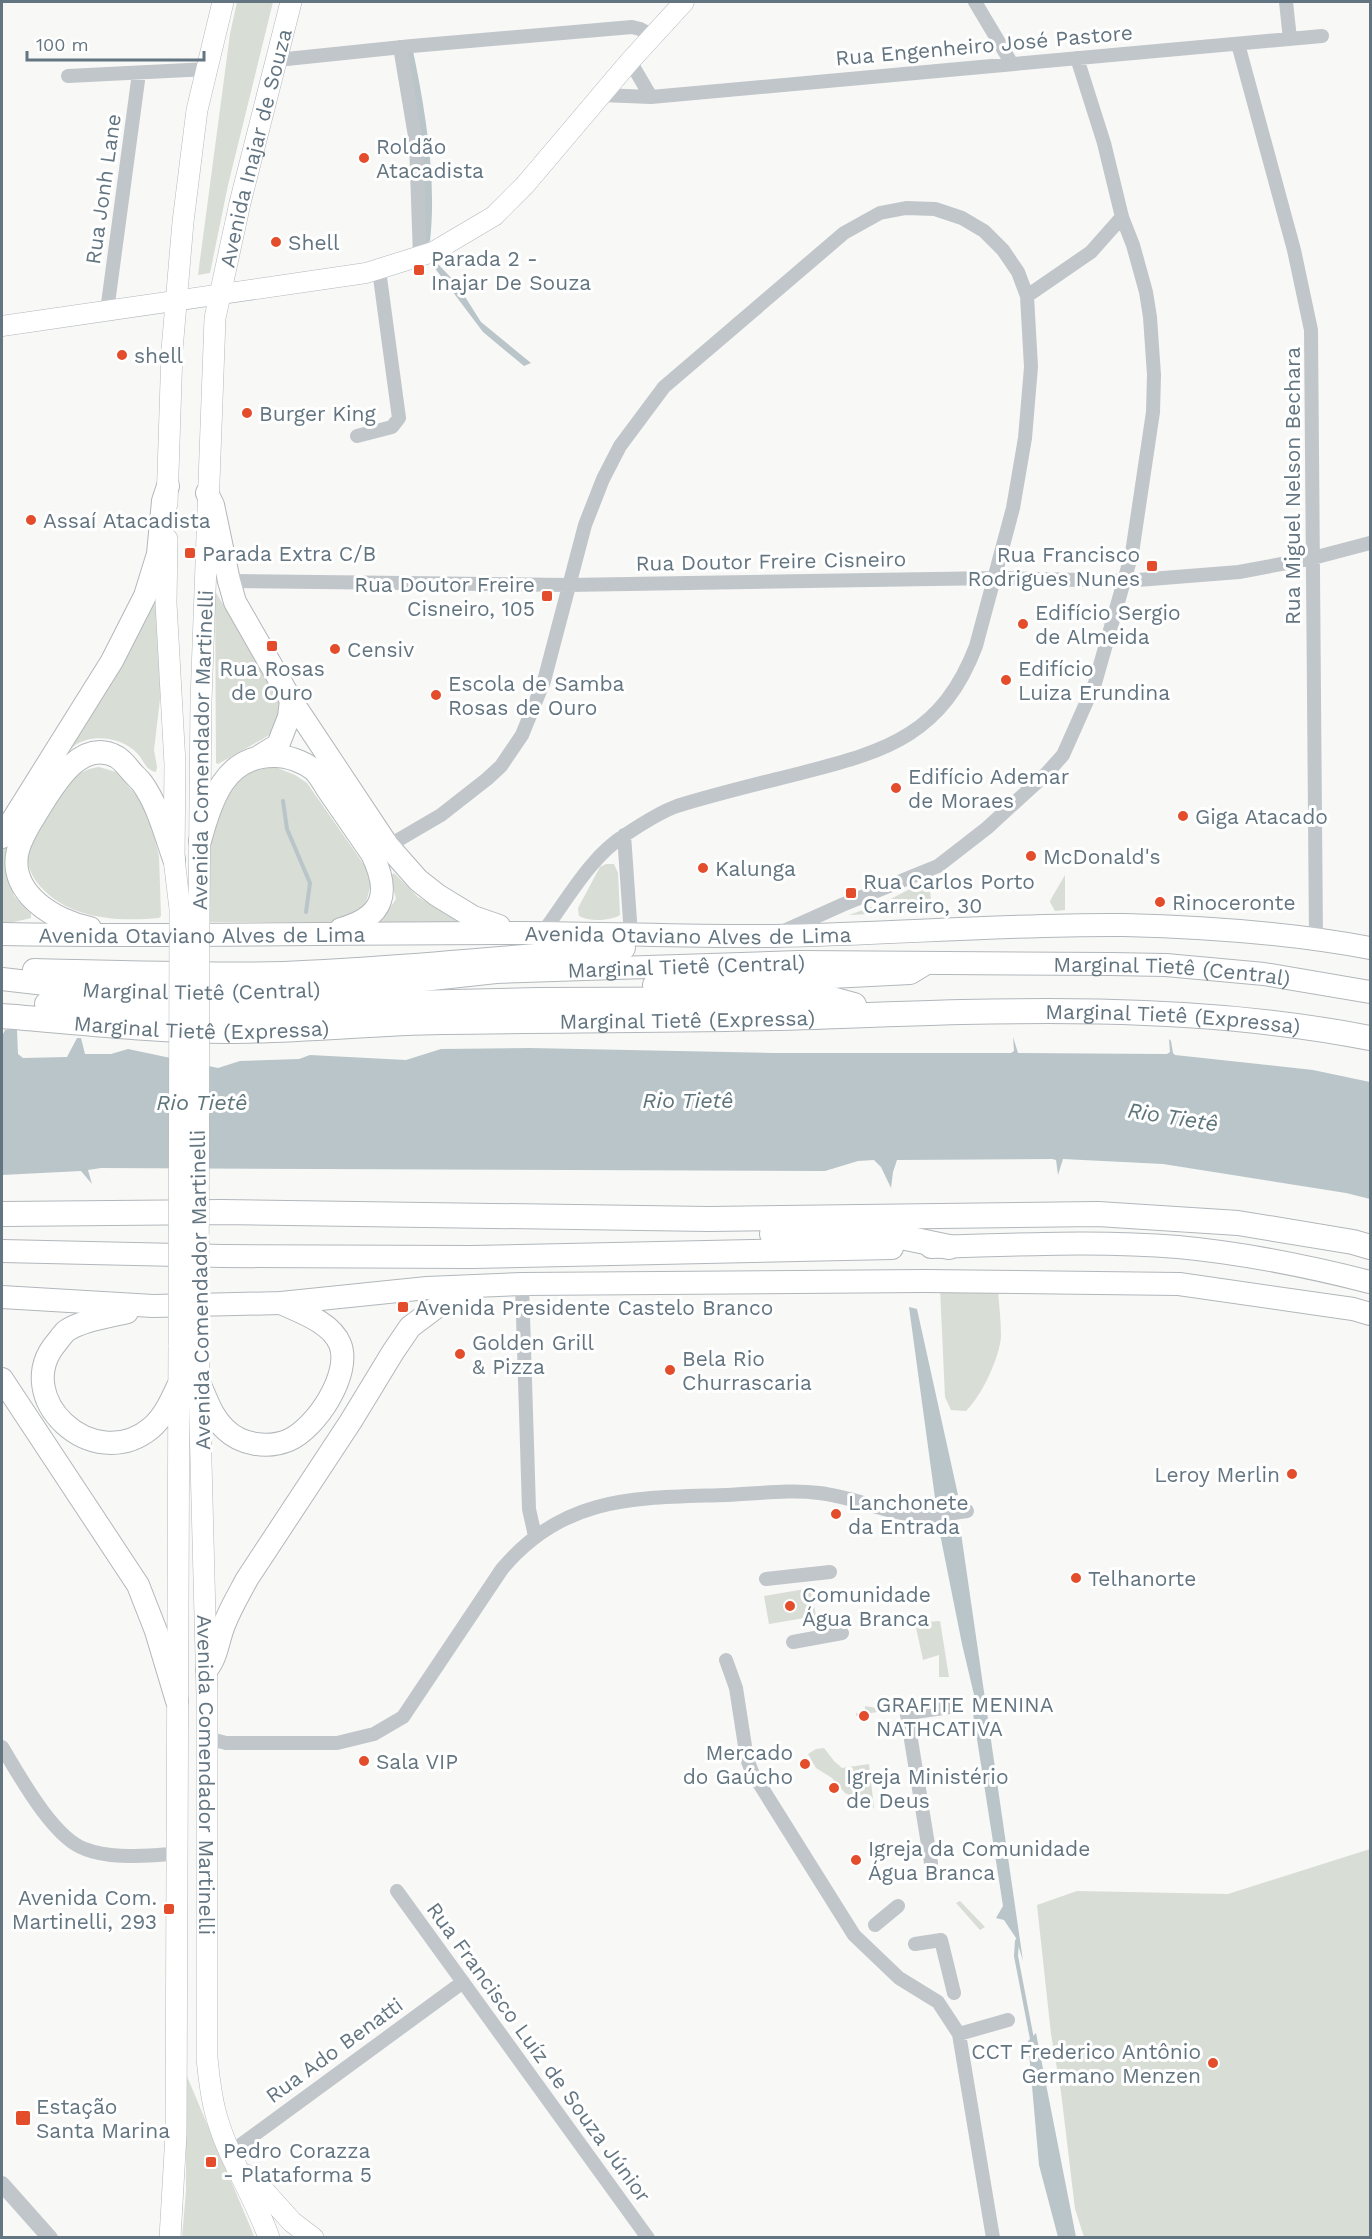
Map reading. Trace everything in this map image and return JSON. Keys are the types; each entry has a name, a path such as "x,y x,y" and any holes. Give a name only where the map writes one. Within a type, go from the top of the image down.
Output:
{"highway":[{"path":"2,837 112,661 145,596 158,554 163,501 168,486"},
{"path":"207,493 213,505 235,602 291,700 388,846 418,880 453,907 473,917 518,933"},
{"path":"200,841 212,801 227,775 278,745 289,717 291,700"},
{"path":"151,936 82,927 60,919 42,908 30,897 23,886 16,861 18,849 26,829 58,778 83,757 99,753 115,756 124,762 142,783 156,807 174,859"},
{"path":"260,756 280,756 296,760 315,771 372,854 379,868 381,899 374,912 360,923 328,933"},
{"name":"Avenida Otaviano Alves de Lima","path":"2,934 151,936 543,933 774,936 1124,926 1188,928 1316,938 1371,948"},
{"path":"2,970 166,974 285,973 378,968 633,947 659,936"},
{"name":"Marginal Tietê (Central)","path":"2,979 97,990 278,991 382,986 496,972 799,962 1166,966 1264,974 1371,992"},
{"path":"538,1000 561,992 584,990 910,972 923,964"},
{"name":"Marginal Tietê (Central)","path":"2,1001 223,1012 289,1012 408,1003 832,999 879,1013"},
{"name":"Marginal Tietê (Expressa)","path":"2,1016 225,1031 426,1022 802,1017 879,1013 1062,1010 1179,1013 1311,1026 1371,1038"},
{"path":"2,1214 222,1212 709,1219 1098,1214 1238,1223 1371,1247"},
{"path":"409,1214 453,1227 584,1232 744,1233 906,1238 949,1247"},
{"path":"2,1251 223,1256 471,1257 1112,1244 1177,1247 1284,1261 1371,1282"},
{"path":"471,1257 496,1266 737,1270 786,1281"},
{"path":"2,1297 153,1306 281,1303 427,1288 522,1284 786,1281 1179,1284 1353,1309 1371,1314"},
{"path":"207,1670 213,1662 224,1625 234,1602 247,1579 410,1327 451,1299 493,1285"},
{"path":"153,1306 93,1320 66,1332 50,1350 42,1366 46,1395 57,1414 73,1432 89,1441 124,1442 150,1428 189,1385 233,1436 251,1444 288,1441 302,1433 333,1393 341,1374 344,1358 340,1343 333,1334 318,1322 281,1303"},
{"path":"2,1379 138,1586 156,1631 177,1701"}],"main road":[{"path":"176,301 191,147 197,110 223,2"},
{"name":"Avenida Inajar de Souza","path":"220,295 240,203 291,2"},
{"path":"2,326 379,270 433,252 494,216 525,184 630,61 684,2"},
{"name":"Avenida Comendador Martinelli","path":"220,295 214,318 207,493 201,701 200,841 189,909 189,1385 207,1670 207,2058 210,2091 216,2117 269,2238"},
{"name":"Avenida Comendador Martinelli","path":"176,301 171,350 166,603 175,764 174,859 189,909"},
{"name":"Avenida Comendador Martinelli","path":"170,2238 176,2134 177,1701 189,1385"},
{"path":"235,2162 292,2222 313,2238"},
{"path":"161,2238 174,2194"}],"street":[{"path":"975,2 1012,64"},
{"path":"1286,2 1290,39"},
{"path":"277,60 632,27 640,28 652,36"},
{"name":"Rua Engenheiro José Pastore","path":"601,95 651,97 1322,36"},
{"name":"Rua Miguel Nelson Bechara","path":"1238,44 1294,250 1311,330 1316,938"},
{"path":"400,47 416,142 420,257"},
{"path":"774,936 842,905 938,866 987,828 1046,774 1063,755 1095,683 1133,546 1153,412 1154,375 1146,292 1133,245 1122,217 1104,144 1077,58"},
{"path":"630,61 651,97"},
{"path":"68,76 208,69"},
{"name":"Rua Jonh Lane","path":"107,311 139,73"},
{"path":"388,846 441,815 487,779 501,766 522,735 544,681 585,525 603,479 620,446 664,387 844,233 880,213 906,207 935,209 962,218 984,231 1003,250 1018,272 1028,296 1031,368 1025,438 1013,508 995,578 968,666 952,693 932,716 884,749 849,761 675,807 624,835 602,853 543,933"},
{"path":"1028,296 1091,252 1122,217"},
{"path":"357,436 392,427 399,418 379,270"},
{"path":"1313,558 1371,543"},
{"name":"Rua Doutor Freire Cisneiro","path":"229,581 568,585 995,578 1125,581 1239,572 1313,558"},
{"path":"624,835 631,935"},
{"path":"522,1284 529,1509 535,1536"},
{"path":"207,1738 226,1743 337,1743 374,1734 403,1717 502,1569 518,1550 557,1522 585,1509 616,1501 659,1497 819,1493 928,1516 967,1511"},
{"path":"766,1579 830,1572"},
{"path":"793,1642 842,1633"},
{"path":"726,1660 736,1688 747,1759 752,1772 854,1935 899,1978 938,2002 959,2034 993,2238"},
{"path":"931,1863 907,1715 956,1706"},
{"path":"2,1747 30,1793 60,1831 83,1849 116,1856 176,1854"},
{"name":"Rua Francisco Luíz de Souza Júnior","path":"397,1891 648,2238"},
{"path":"875,1925 898,1906"},
{"path":"915,1944 941,1940 954,1993"},
{"name":"Rua Ado Benatti","path":"235,2162 463,1982"},
{"path":"959,2034 1008,2020"},
{"path":"2,2184 50,2238"}],"shaded area":[{"path":"237,2 273,2 228,185 210,273 198,275 230,34"},
{"path":"215,591 283,703 282,726 218,764 216,763"},
{"path":"150,599 157,601 162,682 154,750 156,772 147,767 131,748 115,740 89,739 72,748 62,762 7,871 14,896 31,914 31,918 2,923 2,848"},
{"path":"99,767 116,772 147,808 159,856 161,916 159,918 109,918 76,910 48,894 31,872 28,862 29,849 38,830 72,781 83,772"},
{"path":"275,767 307,783 367,869 372,879 367,899 361,911 335,922 208,922 208,867 218,810 236,780 244,774"},
{"path":"614,864 618,873 620,915 600,920 579,916 578,908 600,867"},
{"path":"394,873 418,897 457,920 456,922 380,922 396,899 390,876"},
{"path":"1065,875 1065,910 1055,911 1050,902"},
{"path":"929,879 932,911 849,915 883,903"},
{"path":"940,1288 998,1290 1000,1345 983,1387 966,1411 951,1410 945,1397"},
{"name":"Comunidade Água Branca","path":"811,1588 816,1616 769,1624 764,1596"},
{"path":"940,1621 949,1677 939,1677 939,1655 923,1660 915,1623"},
{"path":"948,1695 950,1702 906,1714 897,1708 856,1716 856,1713 865,1712 865,1706 876,1708 895,1702 909,1708 922,1706 927,1697"},
{"path":"824,1748 842,1768 869,1764 874,1808 845,1793 832,1778 816,1768 808,1754 816,1749"},
{"name":"CCT Frederico Antônio Germano Menzen","path":"1370,1849 1370,2237 1084,2237 1075,2209 1061,2092 1051,2034 1037,1905 1077,1891 1228,1894"},
{"path":"960,1901 985,1927 980,1930 956,1903"},
{"path":"186,2074 254,2237 182,2238 186,2191"}],"water":[{"path":"412,46 431,168 430,241 424,245 404,47"},
{"path":"436,262 457,284 481,322 531,363 524,366 483,332 431,263"},
{"name":"Rio Tietê","path":"5,1030 17,1030 18,1054 23,1058 67,1057 77,1038 81,1038 85,1054 111,1054 128,1049 218,1068 240,1061 299,1059 310,1055 406,1060 441,1049 1011,1053 1014,1051 1013,1037 1018,1053 1167,1054 1170,1052 1169,1039 1175,1055 1313,1070 1370,1082 1370,1199 1346,1193 1163,1164 1063,1159 1058,1175 1056,1160 1052,1159 897,1160 891,1188 881,1167 874,1160 858,1161 825,1171 101,1168 88,1170 92,1184 81,1171 2,1175 2,1036"},
{"path":"909,1307 917,1309 958,1495 935,1498"},
{"path":"939,1529 961,1533 1023,1961 1016,1938 1004,1920 996,1918 1003,1906 972,1707 975,1699"},
{"path":"1036,2033 1076,2237 1058,2237 1039,2165 1028,2041"}],"waterway":[{"path":"283,801 287,829 310,883 306,912"},
{"path":"1017,1941 1016,1956 1032,2039"}],"place":[{"name":"Roldão Atacadista","path":"364,158"},
{"name":"Shell","path":"276,242"},
{"name":"Parada 2 - Inajar De Souza","path":"419,270"},
{"name":"shell","path":"122,355"},
{"name":"Burger King","path":"247,413"},
{"name":"Assaí Atacadista","path":"31,520"},
{"name":"Parada Extra C/B","path":"190,553"},
{"name":"Rua Francisco Rodrigues Nunes","path":"1152,566"},
{"name":"Rua Doutor Freire Cisneiro, 105","path":"547,596"},
{"name":"Edifício Sergio de Almeida","path":"1023,624"},
{"name":"Rua Rosas de Ouro","path":"272,646"},
{"name":"Censiv","path":"335,649"},
{"name":"Edifício Luiza Erundina","path":"1006,680"},
{"name":"Escola de Samba Rosas de Ouro","path":"436,695"},
{"name":"Edifício Ademar de Moraes","path":"896,788"},
{"name":"Giga Atacado","path":"1183,816"},
{"name":"McDonald's","path":"1031,856"},
{"name":"Kalunga","path":"703,868"},
{"name":"Rua Carlos Porto Carreiro, 30","path":"851,893"},
{"name":"Rinoceronte","path":"1160,902"},
{"name":"Avenida Presidente Castelo Branco","path":"403,1307"},
{"name":"Golden Grill & Pizza","path":"460,1354"},
{"name":"Bela Rio Churrascaria","path":"670,1370"},
{"name":"Leroy Merlin","path":"1292,1474"},
{"name":"Lanchonete da Entrada","path":"836,1514"},
{"name":"Telhanorte","path":"1076,1578"},
{"name":"Comunidade Água Branca","path":"790,1606"},
{"name":"GRAFITE MENINA NATHCATIVA","path":"864,1716"},
{"name":"Sala VIP","path":"364,1761"},
{"name":"Mercado do Gaúcho","path":"805,1764"},
{"name":"Igreja Ministério de Deus","path":"834,1788"},
{"name":"Igreja da Comunidade Água Branca","path":"856,1860"},
{"name":"Avenida Com. Martinelli, 293","path":"169,1909"},
{"name":"CCT Frederico Antônio Germano Menzen","path":"1213,2063"},
{"name":"Estação Santa Marina","path":"23,2118"},
{"name":"Pedro Corazza - Plataforma 5","path":"211,2162"}]}
